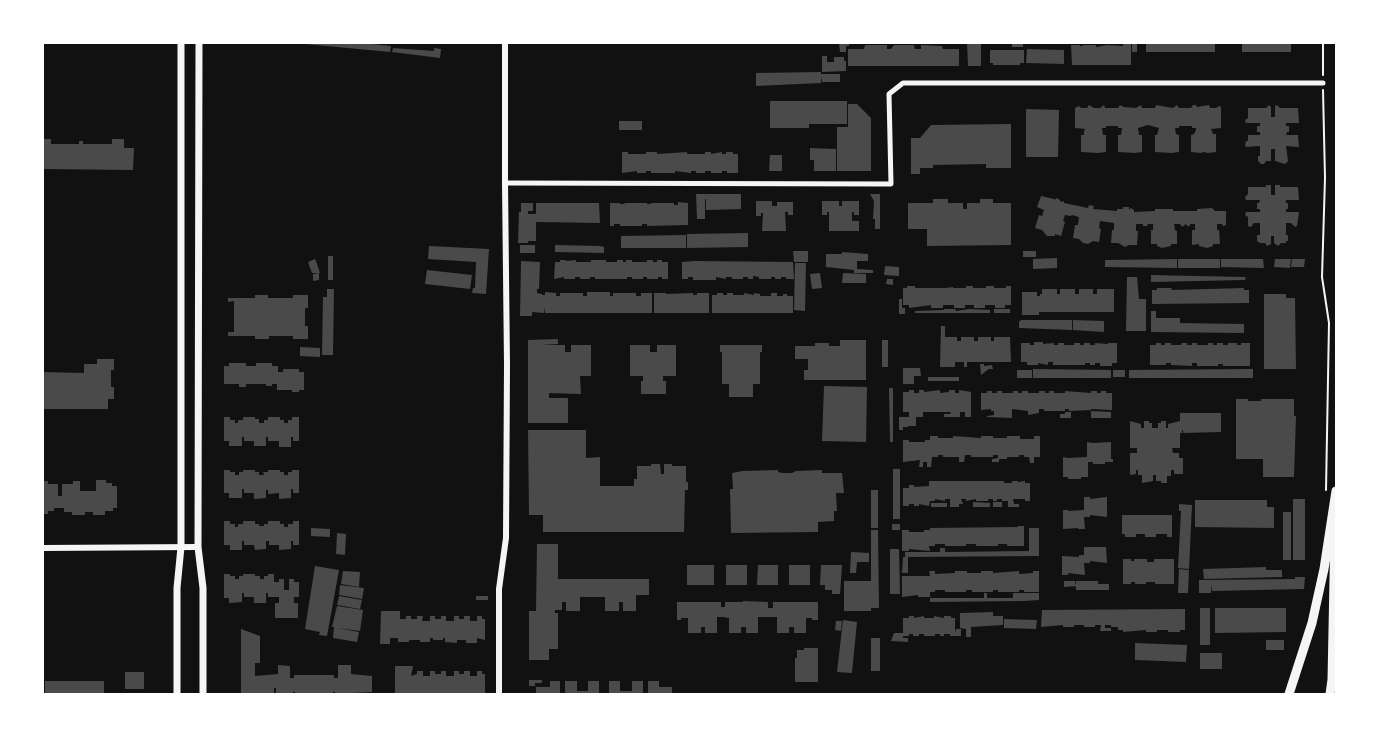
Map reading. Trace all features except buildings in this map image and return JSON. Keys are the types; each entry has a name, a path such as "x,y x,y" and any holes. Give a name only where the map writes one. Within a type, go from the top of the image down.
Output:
{"highway":[{"path":"1289,694 1312,623 1324,569 1336,495"},
{"path":"1330,694 1336,495"}],"main road":[{"path":"177,694 177,588 181,547 181,42"},
{"path":"199,42 198,547 203,588 203,694"}],"street":[{"path":"499,694 498,589 506,528 505,42"},
{"path":"504,183 891,184 889,94 903,83 1323,83"},
{"path":"42,548 198,547"}],"path":[{"path":"1323,42 1325,178 1322,277 1329,323 1326,497"}]}
